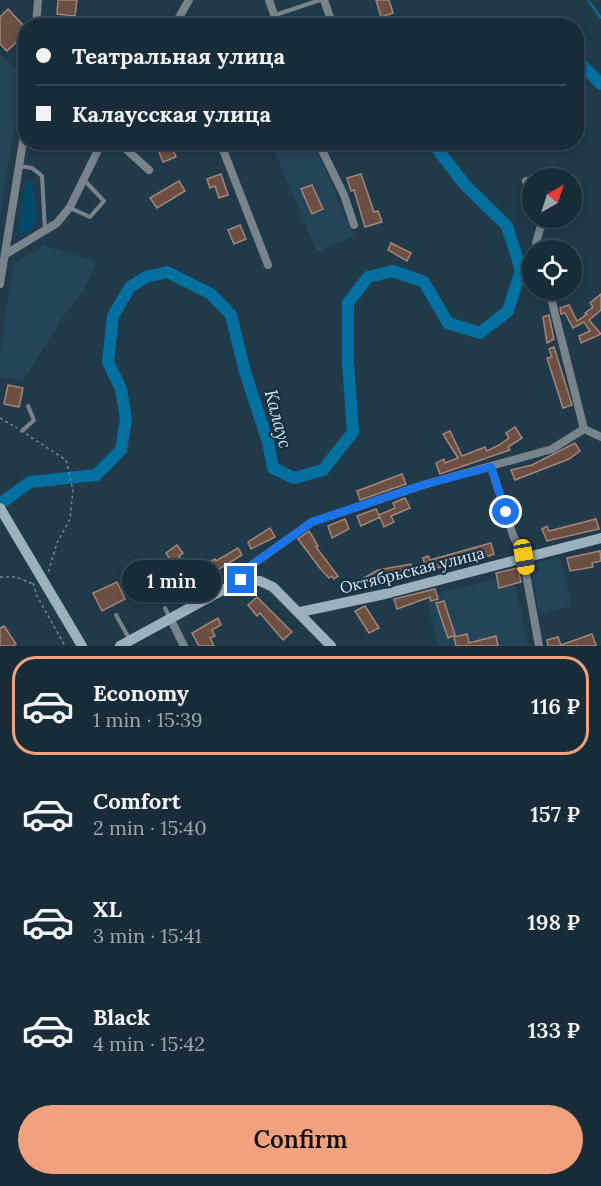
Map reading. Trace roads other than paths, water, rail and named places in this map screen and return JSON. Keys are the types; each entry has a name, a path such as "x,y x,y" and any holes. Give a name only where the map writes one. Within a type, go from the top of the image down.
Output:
{"main road":[{"path":"0,508 84,646"},
{"path":"15,535 46,580 84,646"},
{"name":"Октябрьская улица","path":"300,612 385,594 601,538"},
{"path":"125,643 168,613 241,580 260,581 266,584 300,612 331,646"}],"street":[{"path":"37,18 38,0"},
{"path":"179,18 189,0"},
{"path":"269,0 275,18"},
{"path":"322,0 330,18"},
{"path":"0,284 3,254 22,150"},
{"path":"3,254 45,231 70,207 82,178 98,150"},
{"path":"127,150 149,170"},
{"path":"223,150 268,265"},
{"path":"322,150 344,195 354,225"},
{"path":"552,300 584,429"},
{"path":"584,429 601,437"},
{"path":"241,580 253,564 312,522 423,485 552,449 584,429"},
{"path":"491,467 513,535 524,557 539,646"},
{"path":"168,613 184,646"}],"lane":[{"path":"274,15 322,0"},
{"path":"20,166 32,168 42,176 45,231"},
{"path":"70,207 90,217 104,201 82,178"},
{"path":"22,431 34,420 28,406"},
{"path":"116,615 125,643"}],"waterway":[{"path":"588,0 601,18"},
{"name":"Калаус","path":"584,67 601,84"},
{"name":"Калаус","path":"0,504 30,482 96,475 121,450 126,419 121,389 108,362 113,316 130,287 146,277 167,272 211,294 231,315 245,372 268,442 273,468 294,478 323,470 353,432 348,362 348,303 368,277 393,271 424,282 448,323 480,333 508,311 521,270 507,226 465,185 438,150"}]}
